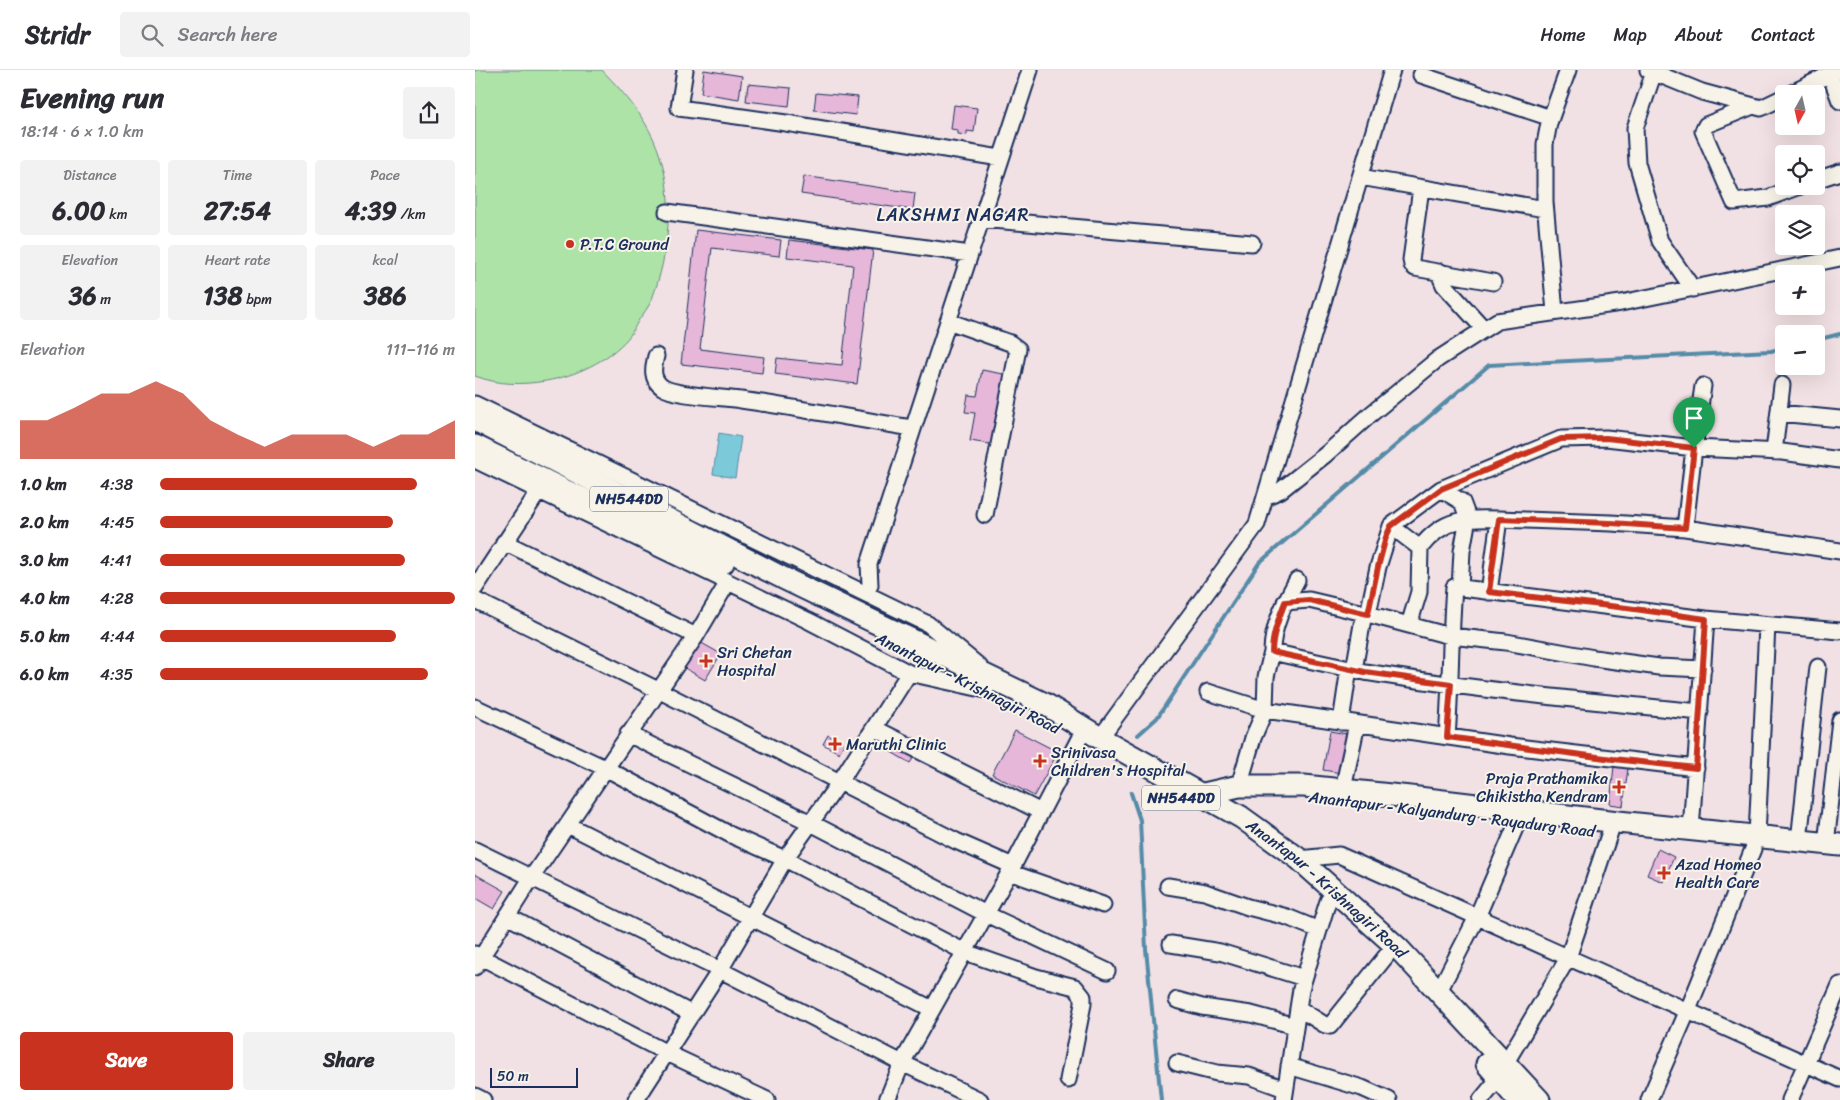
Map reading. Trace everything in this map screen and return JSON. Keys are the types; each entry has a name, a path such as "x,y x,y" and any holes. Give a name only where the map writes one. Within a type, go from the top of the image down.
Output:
{"highway":[{"name":"NH544DD","path":"475,420 780,583"},
{"name":"Anantapur - Krishnagiri Road","path":"475,446 565,490 780,583 918,658 1045,704 1192,797"},
{"name":"Anantapur - Krishnagiri Road","path":"990,684 1026,709 1079,739 1271,837 1299,859 1398,948 1439,991 1518,1100"},
{"name":"Anantapur - Kalyandurg - Rayadurg Road","path":"1192,797 1239,786 1275,785 1343,789 1691,830 1755,842 1799,841 1835,849"},
{"name":"Anantapur - Kalyandurg - Rayadurg Road","path":"1225,815 1244,798 1263,794 1341,799 1609,832 1835,849"},
{"name":"Anantapur - Krishnagiri Road","path":"1225,815 1328,901 1387,954 1499,1072 1539,1100"}],"street":[{"path":"685,70 679,108 786,123 1000,158"},
{"path":"866,594 870,585 869,564 1030,70"},
{"path":"1100,738 1257,524 1392,70"},
{"path":"1555,312 1545,209 1545,144 1551,118 1568,70"},
{"path":"1693,289 1660,241 1637,163 1635,128 1651,71 1702,92 1761,108 1775,101"},
{"path":"1808,85 1834,72 1840,101"},
{"path":"1421,75 1551,118"},
{"path":"1753,106 1706,125 1703,131 1734,202 1768,198 1776,195"},
{"path":"1825,177 1840,172"},
{"path":"1361,177 1545,209"},
{"path":"1421,188 1411,263 1415,268 1493,282"},
{"path":"667,212 969,254"},
{"path":"981,219 1252,243"},
{"path":"1265,497 1281,490 1438,359 1484,329 1503,320 1621,303 1840,258"},
{"path":"1441,272 1443,285 1484,329"},
{"path":"948,321 1010,343 1018,350 985,515"},
{"path":"656,356 653,372 655,379 660,386 672,391 740,399 913,428"},
{"path":"1774,452 1782,385"},
{"path":"1685,528 1703,386"},
{"path":"475,404 928,624 990,684"},
{"path":"1779,413 1840,419"},
{"path":"1341,722 1352,669 1386,537 1391,526 1441,489 1561,439 1606,438 1694,448 1774,452 1840,460"},
{"path":"475,460 728,582 909,673 990,684"},
{"path":"1441,489 1461,502 1468,518 1462,551 1460,588"},
{"path":"475,588 539,491"},
{"path":"1409,625 1419,592 1420,548 1436,531 1468,518 1611,523 1685,528 1840,551"},
{"path":"1489,592 1499,519"},
{"path":"1391,526 1420,548"},
{"path":"504,542 696,636"},
{"path":"1239,786 1253,738 1265,710 1266,677 1277,623 1285,602 1297,580"},
{"path":"728,582 696,636 477,959 767,1100"},
{"path":"1447,737 1451,684 1450,636 1454,587 1706,619 1840,631"},
{"path":"475,600 658,690 1011,869 1103,905"},
{"path":"1285,602 1309,600 1450,636 1506,642 1594,658 1659,667 1703,669"},
{"path":"1691,830 1706,619"},
{"path":"1649,1100 1688,1010 1755,842 1767,625"},
{"path":"1272,652 1352,669 1451,684 1593,702 1700,712"},
{"path":"1799,841 1818,667"},
{"path":"636,1100 720,970 785,859 839,783 909,673"},
{"path":"1208,692 1265,710 1341,722 1613,759 1696,768"},
{"path":"475,707 605,768 731,836 785,859 965,952 1036,977 1075,987 1083,997 1083,1004 1068,1080"},
{"path":"1835,849 1840,720"},
{"path":"1343,789 1357,724"},
{"path":"874,728 1041,812"},
{"path":"628,734 811,823 986,914 1107,971"},
{"path":"887,1100 902,1063 1011,869 1079,739"},
{"path":"1439,991 1477,917 1518,821"},
{"path":"567,824 933,1009"},
{"path":"1481,1100 1568,958 1609,832"},
{"path":"475,850 980,1100"},
{"path":"1299,859 1339,855 1840,1079"},
{"path":"1169,886 1205,892 1287,917 1319,930"},
{"path":"1177,1063 1217,1072 1249,1076 1288,1096 1289,1066 1304,978 1328,901"},
{"path":"507,916 692,1014"},
{"path":"1171,944 1220,952 1304,978"},
{"path":"1298,1008 1325,1025 1331,1026 1387,954"},
{"path":"1790,1100 1840,985"},
{"path":"1177,1000 1202,1007 1251,1014 1295,1026"},
{"path":"1289,1066 1362,1088 1389,1100"},
{"path":"475,1096 483,1100"}],"green space":[{"name":"P.T.C Ground","path":"475,70 602,70 628,99 649,130 664,171 667,189 668,226 663,264 651,302 628,338 611,354 590,366 557,379 519,384 493,381 475,376"}],"water":[{"path":"719,433 741,437 735,478 713,474"}],"building":[{"path":"704,70 742,76 739,99 701,93"},
{"path":"748,84 791,88 789,106 746,101"},
{"path":"816,93 858,97 856,115 814,110"},
{"path":"954,105 977,108 974,132 967,131 967,135 958,134 958,130 951,129"},
{"path":"804,176 915,193 913,210 801,194"},
{"path":"696,230 781,240 779,256 712,248 700,349 764,357 762,373 681,364"},
{"path":"789,240 873,250 857,384 775,374 777,358 842,365 853,265 787,257"},
{"path":"982,370 1009,375 996,445 970,441 975,413 965,412 968,395 977,396"},
{"path":"698,641 721,654 705,680 683,667"},
{"path":"1015,730 1058,752 1034,796 992,774"},
{"path":"1330,731 1347,734 1341,773 1323,770"},
{"path":"828,735 844,744 839,753 823,744"},
{"path":"886,737 916,754 910,763 881,746"},
{"path":"1614,766 1628,768 1623,806 1610,804"},
{"path":"1658,849 1674,857 1663,882 1647,875"},
{"path":"475,874 505,891 494,909 475,898"}],"waterway":[{"path":"1825,338 1840,334"},
{"path":"1138,735 1157,718 1259,563 1489,365 1775,350"},
{"path":"1131,793 1140,820 1146,949 1161,1100"}],"place":[{"name":"P.T.C Ground","path":"570,244"},
{"name":"Sri Chetan Hospital","path":"706,661"},
{"name":"Maruthi Clinic","path":"835,744"},
{"name":"Srinivasa Children's Hospital","path":"1040,761"},
{"name":"Praja Prathamika Chikistha Kendram","path":"1619,787"},
{"name":"Azad Homeo Health Care","path":"1664,873"}],"district":[{"name":"LAKSHMI NAGAR","path":"953,215"}],"route":[{"path":"1606,438 1694,448 1685,528 1499,519 1489,592 1706,619 1696,768 1447,737 1451,684 1365,672 1272,652 1277,623 1285,602 1309,600 1368,614 1378,567 1391,526 1441,489 1561,439 1606,438"}]}
